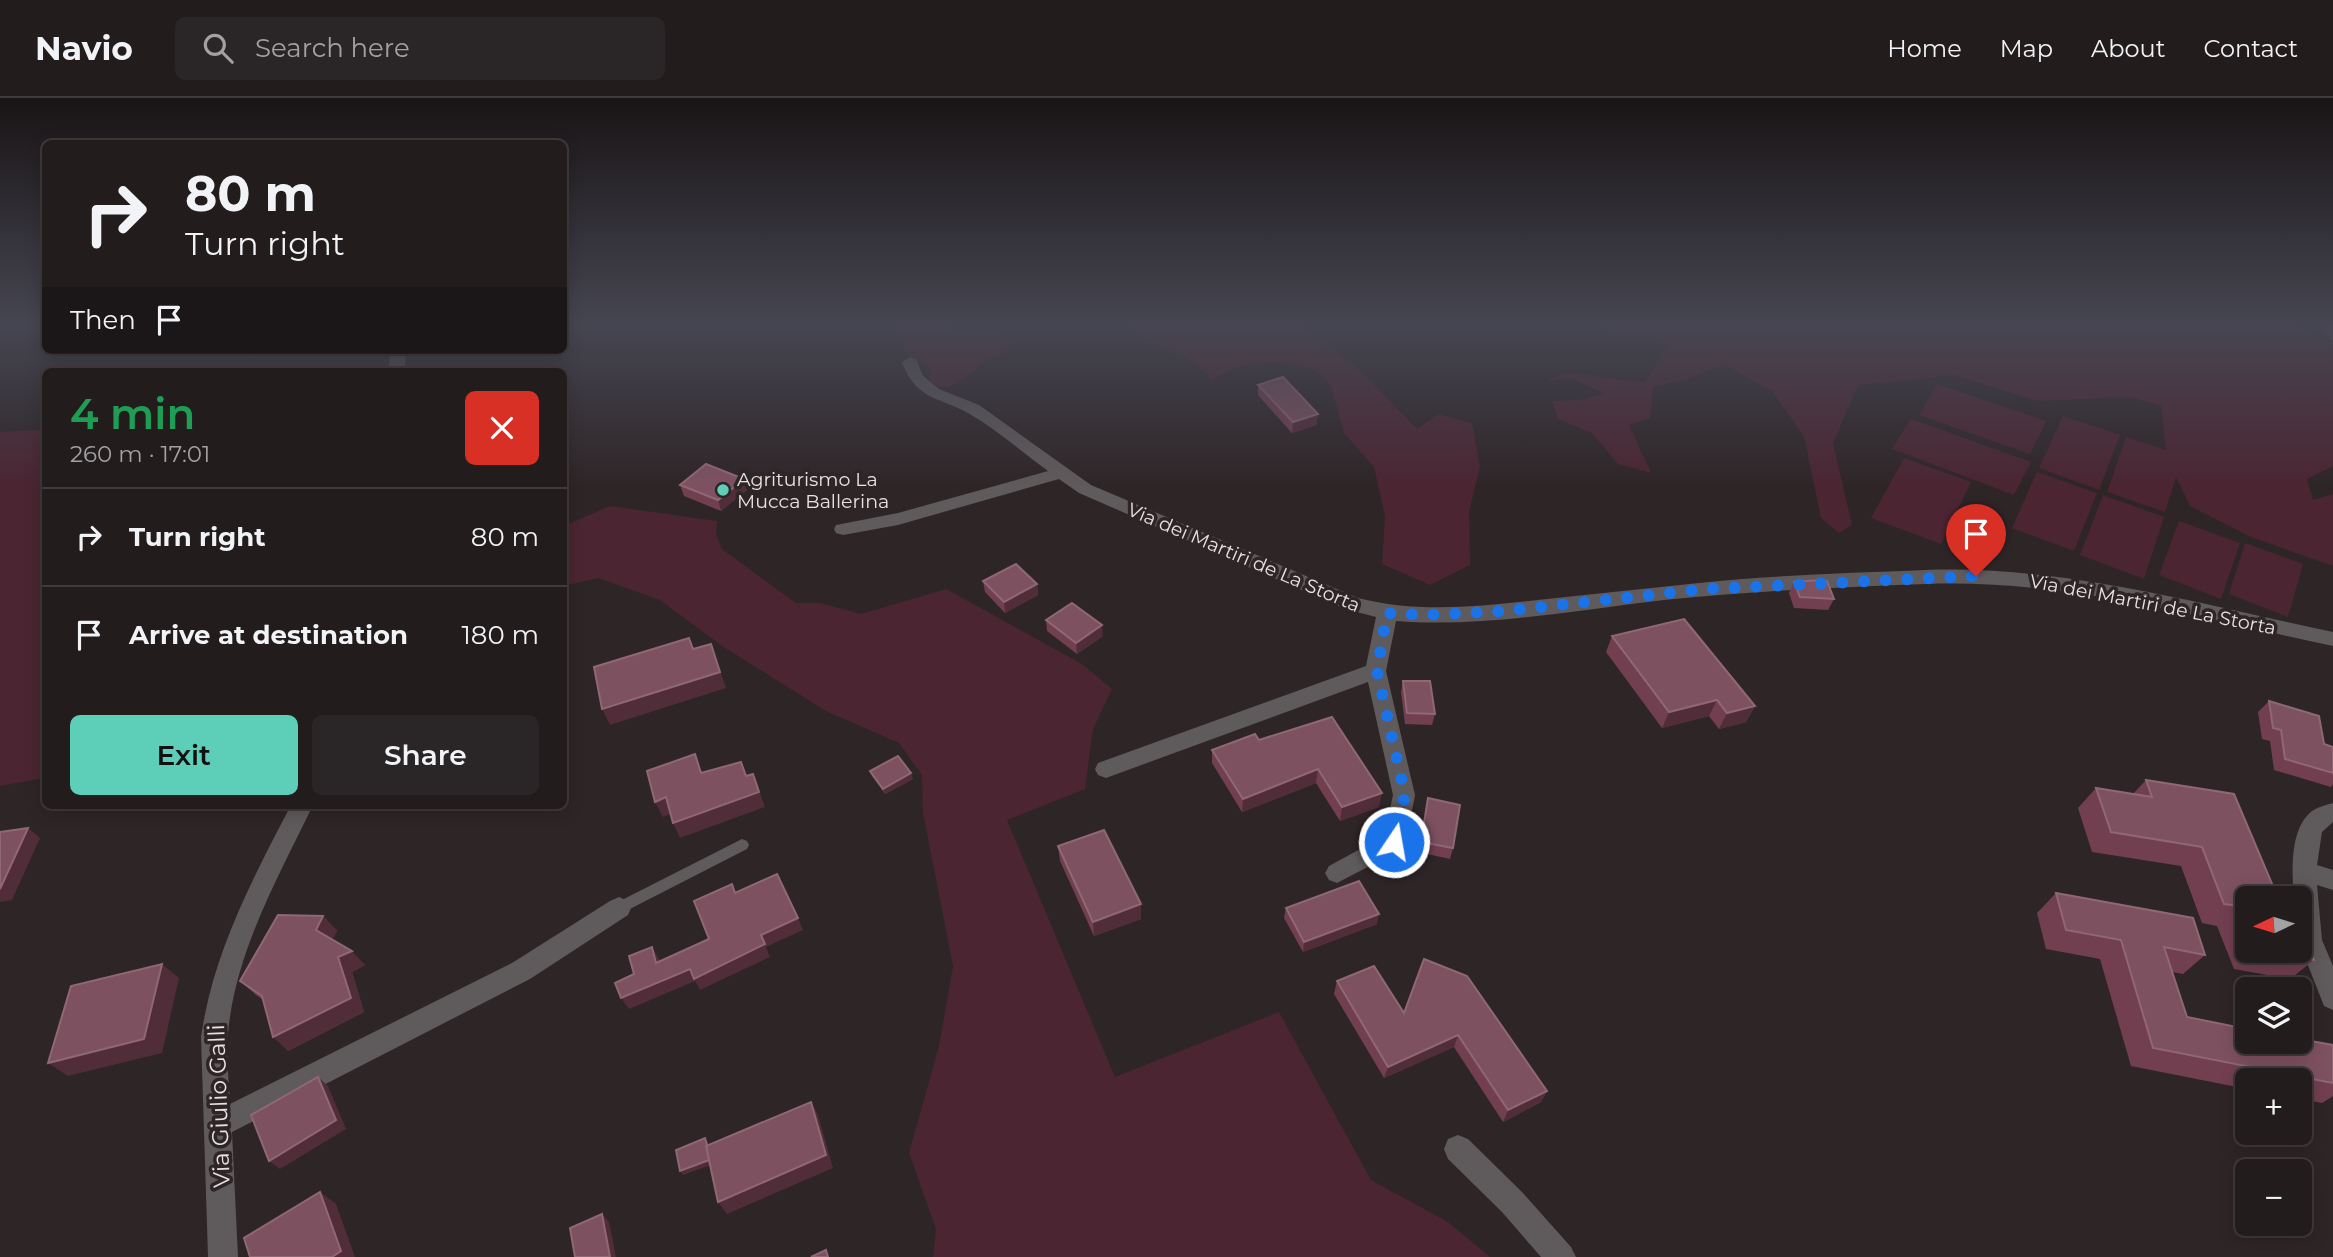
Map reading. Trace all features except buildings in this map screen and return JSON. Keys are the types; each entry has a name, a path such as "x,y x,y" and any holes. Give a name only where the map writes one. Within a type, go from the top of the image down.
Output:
{"street":[{"name":"Via dei Martiri de La Storta","path":"917,379 933,393 973,410 1085,489 1352,604 1387,613 1425,615 1504,611 1705,589 1929,577 2007,577 2090,588 2333,639"},
{"path":"843,529 898,519 1060,472"},
{"path":"1336,873 1394,842 1405,795 1377,671 1387,613"},
{"path":"1106,769 1377,671"},
{"name":"Via Giulio Galli","path":"223,1257 214,1037 220,993 258,895 300,809"},
{"path":"2333,812 2321,817 2312,828 2304,871 2310,940 2333,998"},
{"path":"2304,871 2333,880"},
{"path":"219,1124 521,971 619,908"},
{"path":"1458,1149 1512,1202 1560,1257"}],"lane":[{"path":"619,908 743,845"}],"shaded area":[{"path":"931,379 963,379 949,387 931,385"},
{"path":"1325,379 1369,379 1417,429 1438,414 1472,423 1480,467 1469,512 1470,565 1430,585 1382,564 1385,516 1374,467 1344,433 1331,386"},
{"path":"1574,379 1616,379 1644,383 1646,379 1687,379 1653,387 1650,418 1629,425 1651,473 1618,464 1592,433 1558,419 1552,401 1579,400 1605,394"},
{"path":"1750,379 1915,379 1858,385 1833,443 1852,525 1839,533 1821,518 1804,436 1772,391"},
{"path":"1968,379 2333,379 2333,466 2307,479 2313,500 2333,494 2333,566 2251,537 2190,506 2176,477 2165,512 2107,492 2126,437 2166,450 2161,406 2132,397 2037,401"},
{"path":"1937,384 2046,421 2030,454 1919,415"},
{"path":"2063,416 2120,435 2099,490 2039,468"},
{"path":"1911,419 2031,462 2014,495 1892,449"},
{"path":"42,430 42,779 0,786 0,432"},
{"path":"1904,458 1971,482 1941,544 1871,518"},
{"path":"2037,472 2097,493 2074,551 2012,528"},
{"path":"2103,495 2164,517 2144,579 2080,555"},
{"path":"610,506 717,521 716,534 722,549 796,603 820,603 861,614 946,589 1082,664 1112,689 1093,729 1085,789 1007,820 1115,1077 1279,1012 1371,1180 1448,1222 1490,1257 933,1257 936,1229 909,1153 939,1046 953,966 923,813 922,775 899,743 826,711 722,646 660,600 598,578 567,585 567,525"},
{"path":"2179,521 2240,543 2221,599 2159,575"},
{"path":"2245,543 2303,564 2288,617 2229,594"}],"place":[{"name":"Agriturismo La Mucca Ballerina","path":"723,490"}],"route":[{"path":"1394,842 1405,795 1377,671 1387,613 1425,615 1504,611 1705,589 1976,576"}]}
